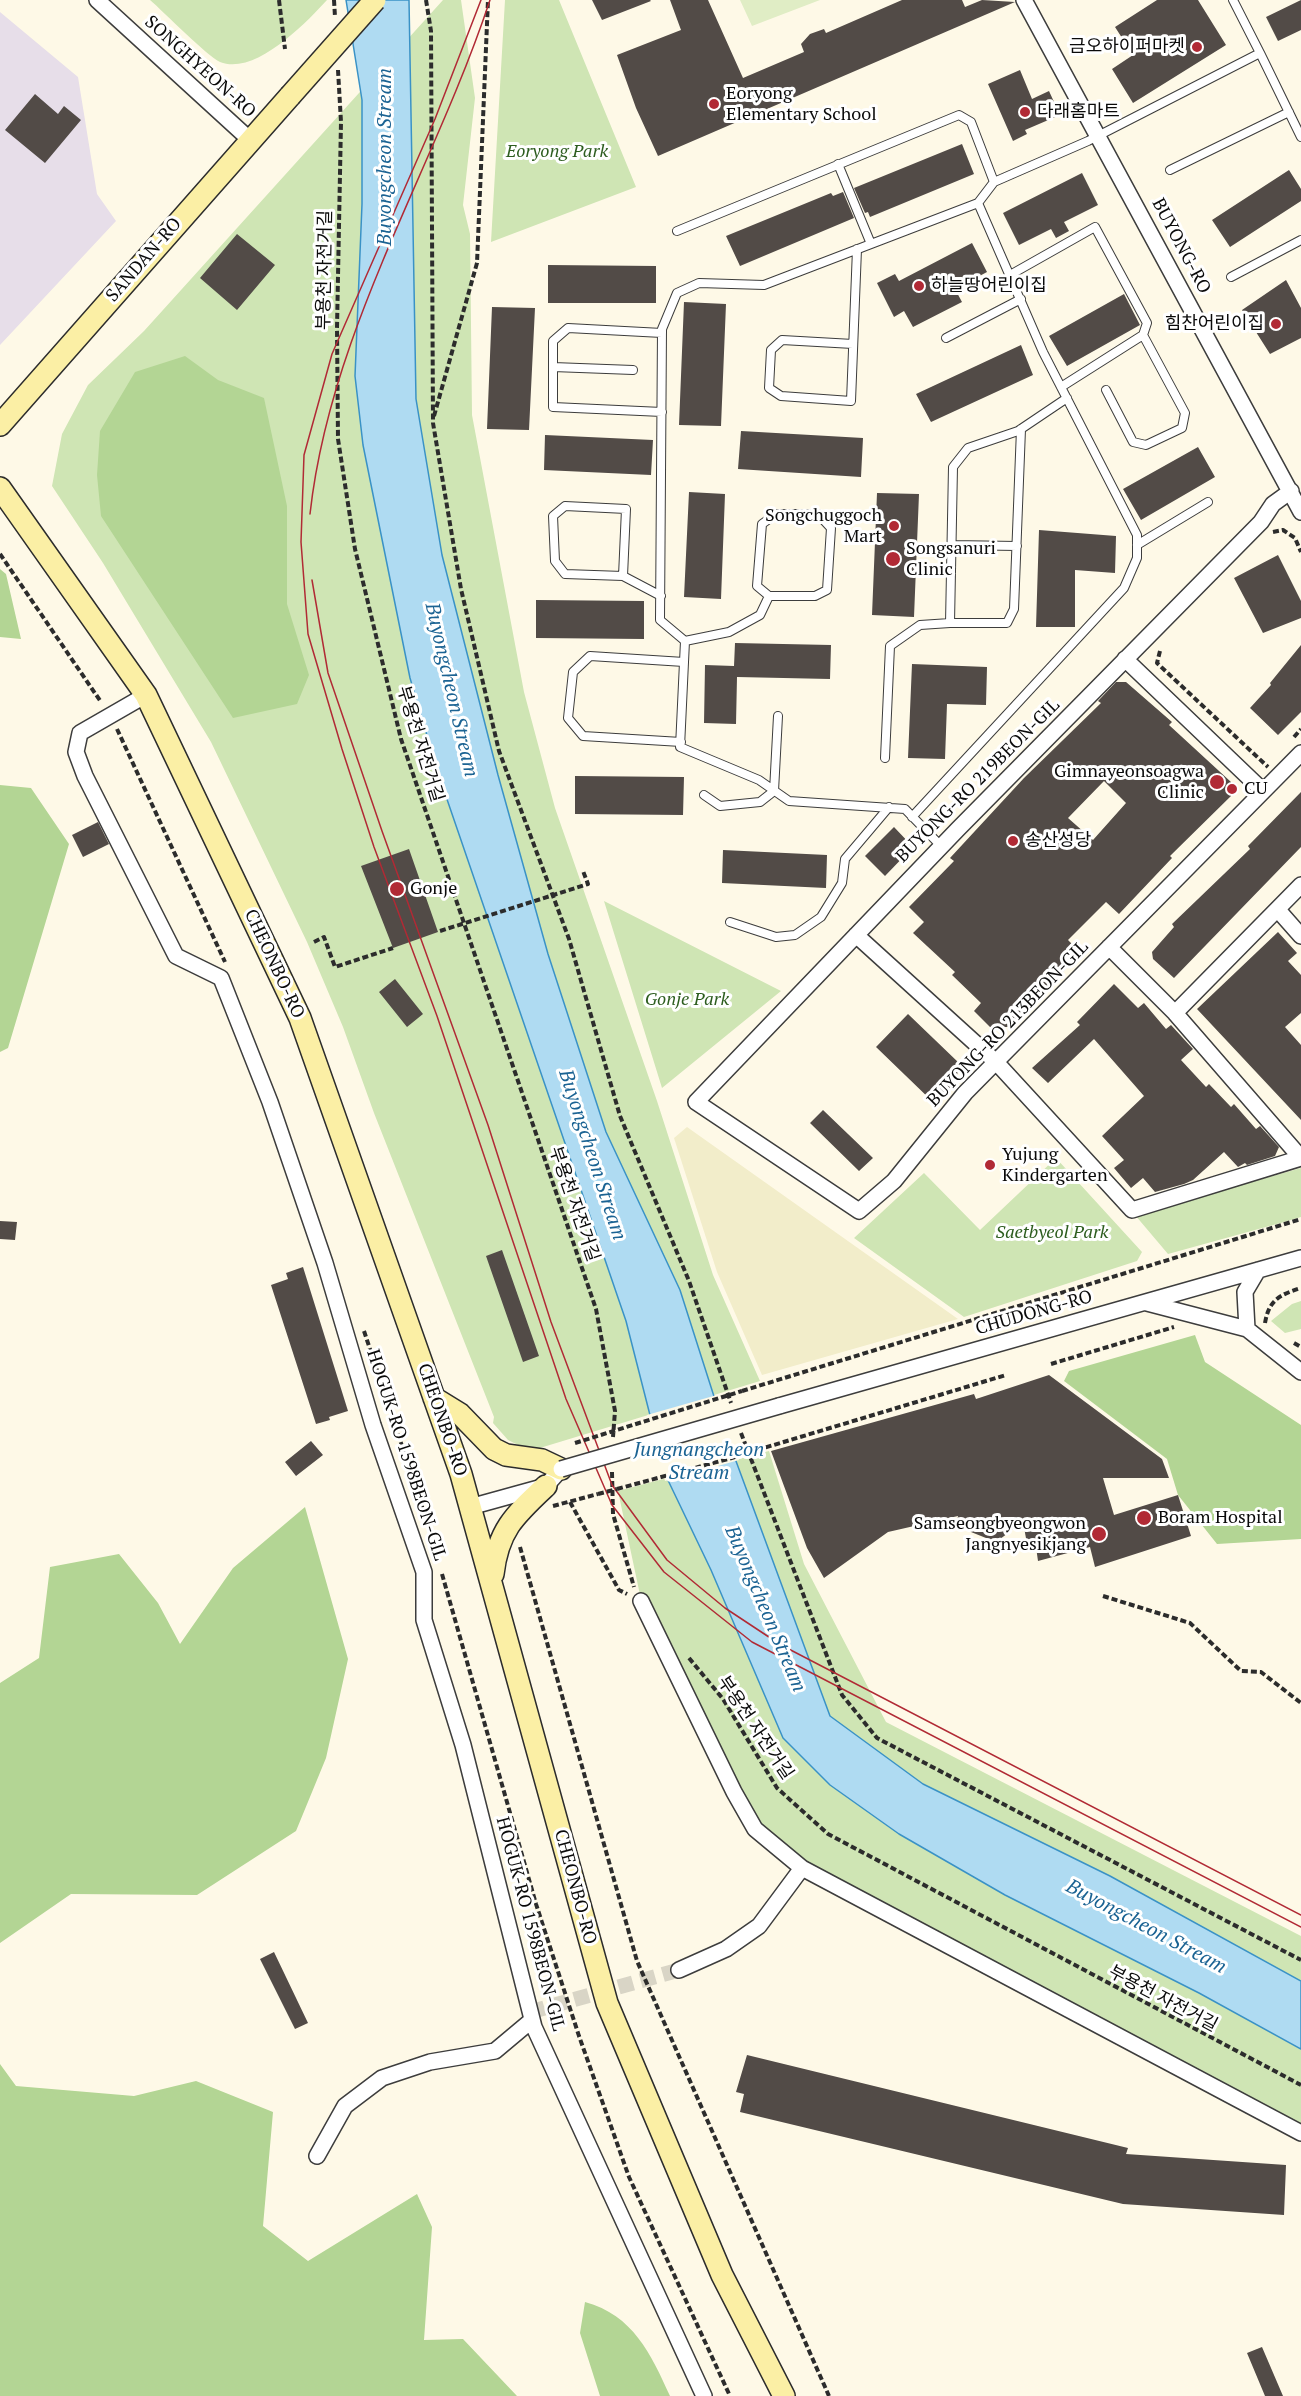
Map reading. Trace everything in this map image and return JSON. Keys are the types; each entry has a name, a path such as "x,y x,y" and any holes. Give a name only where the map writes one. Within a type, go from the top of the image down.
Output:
{"main road":[{"name":"SANDAN-RO","path":"0,425 249,139 375,0"},
{"name":"CHEONBO-RO","path":"0,488 146,695 300,1018 470,1507 607,2003 722,2275 784,2396"},
{"path":"434,1398 460,1414 494,1449 506,1455 542,1460 561,1469"},
{"path":"492,1581 496,1549 508,1526 519,1511 546,1486"}],"street":[{"name":"SONGHYEON-RO","path":"97,0 249,139"},
{"name":"BUYONG-RO","path":"1024,0 1301,512"},
{"name":"BUYONG-RO 219BEON-GIL","path":"696,1102 941,846 1261,522 1273,504 1291,492"},
{"path":"1125,659 1263,791"},
{"name":"HOGUK-RO 1598BEON-GIL","path":"146,695 80,733 76,752 90,787 176,956 221,978 270,1101 424,1572 423,1620 463,1744 532,2020 704,2396"},
{"name":"BUYONG-RO 213BEON-GIL","path":"696,1102 860,1211 894,1181 966,1093 1263,791 1294,748"},
{"path":"1175,1013 1301,885"},
{"path":"1278,910 1301,936"},
{"path":"856,935 996,1062 1132,1210 1301,1158 1175,1013 1109,947"},
{"name":"CHUDONG-RO","path":"561,1469 1301,1258"},
{"path":"1247,1329 1245,1292 1258,1270"},
{"path":"1144,1302 1247,1329 1301,1372"},
{"path":"470,1507 546,1486 561,1469"},
{"path":"638,1599 734,1792 755,1829 802,1868 1301,2133"},
{"path":"679,1970 726,1949 759,1926 802,1868"},
{"path":"317,2156 345,2106 382,2078 430,2062 495,2051 532,2020"}],"lane":[{"path":"1233,0 1301,137"},
{"path":"685,641 660,620 662,333 676,293 699,283 764,285 978,203 994,182 1099,135 1260,53"},
{"path":"1170,170 1289,112"},
{"path":"677,231 959,115 971,122 994,182"},
{"path":"838,164 871,244"},
{"path":"912,817 1124,588 1137,558 1137,535 1061,387 978,203"},
{"path":"1010,275 1095,226 1147,323 1143,335 1061,387"},
{"path":"1231,277 1301,240"},
{"path":"853,344 782,340 771,350 769,388 782,396 851,401 857,249"},
{"path":"946,338 1021,299"},
{"path":"662,333 568,328 553,341 553,407 662,412"},
{"path":"1106,390 1133,442 1146,445 1182,428 1185,412 1143,335"},
{"path":"553,367 633,370"},
{"path":"950,623 953,467 968,448 1021,429 1067,398"},
{"path":"885,758 890,646 920,625 1007,624 1014,609 1021,429"},
{"path":"1137,545 1208,502"},
{"path":"623,576 626,509 565,506 553,516 555,561 565,574 623,576 661,596"},
{"path":"776,514 818,514 831,528 827,590 815,596 769,596 757,586 762,524 776,514"},
{"path":"952,545 1017,546"},
{"path":"685,641 729,632 760,615 769,596"},
{"path":"685,641 680,747 759,780 789,801 904,808 941,846"},
{"path":"681,742 583,736 568,718 573,672 590,657 684,662"},
{"path":"704,795 720,806 760,802 774,791 778,716"},
{"path":"730,922 776,937 795,935 821,917 842,883 845,859 889,807"}],"path":[{"path":"279,0 285,49"},
{"path":"334,0 335,22"},
{"path":"433,423 477,263 488,0"},
{"name":"부용천 자전거길","path":"338,67 341,122 338,439 355,549 401,739 596,1309 615,1412 613,1447"},
{"path":"1160,651 1157,663 1268,767 1275,760"},
{"path":"1294,748 1301,729"},
{"path":"440,931 588,884 583,871"},
{"path":"314,942 324,937 335,968 393,948"},
{"path":"575,1443 1301,1219"},
{"path":"1274,1329 1264,1323 1269,1306 1281,1294 1301,1288"},
{"path":"1051,1364 1185,1323"},
{"path":"1292,1341 1301,1347"},
{"path":"544,1509 757,1450 1006,1375"},
{"path":"612,1471 613,1514 638,1599"},
{"path":"415,1489 426,1516 435,1549"},
{"path":"570,1502 619,1590 638,1599"},
{"path":"518,1541 637,1961 828,2396"},
{"path":"441,1572 536,1904 579,2036 629,2177 730,2396"},
{"path":"1103,1596 1190,1623 1241,1671 1261,1672 1301,1703"},
{"name":"부용천 자전거길","path":"686,1654 723,1699 777,1788 828,1834 1301,2085"}],"shaded area":[{"path":"0,12 78,77 97,194 116,221 0,345"},
{"path":"687,1127 958,1319 762,1375 717,1272 674,1138"}],"green space":[{"path":"150,0 327,0 279,45 264,55 234,64 220,62 214,58"},
{"path":"443,0 461,0 475,98 463,205 470,234 472,415 524,692 555,808 657,1101 713,1275 760,1381 530,1451 508,1440 493,1423 494,1417 374,1113 343,1027 307,942 211,742 103,563 52,486 62,434 88,385 144,331"},
{"name":"Eoryong Park","path":"505,0 559,0 636,187 491,242"},
{"path":"740,0 820,0 752,26"},
{"path":"185,356 218,380 264,398 287,506 287,604 309,675 297,704 233,718 101,516 97,475 100,431 135,372"},
{"path":"0,569 6,574 21,639 0,637"},
{"path":"0,785 31,788 69,844 8,1048 0,1052"},
{"name":"Gonje Park","path":"604,901 781,991 662,1088"},
{"name":"Saetbyeol Park","path":"1056,1158 1142,1252 1137,1261 964,1317 854,1238 924,1173 980,1230"},
{"path":"1301,1168 1301,1217 1284,1222 1168,1254 1135,1215"},
{"path":"1301,1301 1301,1329 1285,1333 1271,1321 1292,1304"},
{"path":"1195,1335 1205,1362 1301,1425 1301,1539 1217,1544 1178,1495 1167,1459 1064,1381 1069,1371"},
{"path":"769,1451 804,1564 886,1722 1301,1936 1301,2126 816,1869 780,1846 758,1826 640,1595 618,1491"},
{"path":"305,1507 348,1659 326,1758 296,1831 197,1895 71,1894 0,1943 0,1683 39,1658 50,1567 119,1554 158,1603 180,1644 233,1568"},
{"path":"0,2064 16,2086 134,2096 196,2081 273,2112 263,2226 308,2261 417,2194 432,2227 424,2340 463,2339 517,2396 0,2396"},
{"path":"585,2302 602,2308 628,2326 647,2351 670,2396 600,2396 580,2333"}],"water":[{"name":"Jungnangcheon Stream","path":"346,0 409,0 416,399 442,555 498,775 548,954 606,1132 680,1290 726,1434 830,1716 923,1784 1110,1876 1301,1981 1301,2049 1199,1993 1005,1895 899,1834 830,1785 783,1738 711,1570 665,1474 626,1321 439,776 410,678 363,445 355,376 362,204 362,100"}],"pier":[{"path":"717,1395 739,1460 665,1481 647,1415"}],"building":[{"path":"592,0 650,0 651,1 602,20"},
{"path":"670,0 708,0 743,78 804,52 801,44 810,34 824,29 826,33 902,0 962,0 965,7 982,0 1015,2 658,156 636,108 617,55 681,30"},
{"path":"1157,0 1198,0 1226,45 1133,103 1112,69 1133,55 1115,27"},
{"path":"1301,0 1301,30 1278,41 1266,17"},
{"path":"1020,70 1032,99 1049,91 1060,115 1025,130 1027,134 1013,141 988,84"},
{"path":"35,94 58,114 64,106 81,120 45,163 5,130"},
{"path":"962,144 974,174 870,217 868,212 865,213 854,188"},
{"path":"1289,170 1301,189 1301,201 1230,247 1212,220"},
{"path":"1082,173 1098,205 1064,222 1069,231 1056,238 1051,229 1019,245 1003,213"},
{"path":"843,192 854,218 740,266 726,236 831,193 833,196"},
{"path":"237,234 275,265 237,310 200,278"},
{"name":"하늘땅어린이집","path":"972,243 987,272 955,289 962,302 913,327 904,311 894,317 877,283 895,274 899,281"},
{"path":"548,265 656,266 656,303 548,303"},
{"name":"힘찬어린이집","path":"1286,280 1301,308 1301,338 1270,354 1242,310"},
{"path":"1124,294 1140,325 1067,366 1049,336"},
{"path":"684,302 726,304 721,426 679,425"},
{"path":"492,307 535,308 529,430 487,429"},
{"path":"1021,345 1033,375 931,422 916,394"},
{"path":"741,431 863,438 861,477 738,469"},
{"path":"545,435 653,440 651,475 544,470"},
{"path":"1198,447 1215,477 1141,520 1123,489"},
{"path":"689,492 725,494 721,599 684,597"},
{"path":"877,493 919,494 914,617 872,615"},
{"path":"1039,530 1116,536 1115,573 1075,570 1075,627 1036,627"},
{"path":"1278,555 1301,601 1301,618 1263,633 1234,578"},
{"path":"536,600 644,601 644,639 536,638"},
{"path":"735,643 831,645 830,679 737,677 736,724 704,723 705,665 734,666"},
{"path":"1301,645 1301,712 1278,735 1250,708 1271,685 1270,683"},
{"path":"912,664 987,667 986,705 947,704 945,759 908,758"},
{"path":"1116,682 1126,682 1172,722 1169,725 1231,782 1231,796 1170,856 1172,858 1119,914 1106,902 1068,940 1081,953 1010,1027 990,1027 974,1011 981,1003 952,975 955,972 913,933 924,922 909,907 954,861 950,858 1024,778 1101,703 1098,701","holes":["1104,781 1126,803 1093,840 1068,818"]},
{"path":"575,776 684,777 683,815 575,814"},
{"path":"1301,792 1301,847 1174,978 1153,959 1152,952 1174,927 1172,924 1250,849 1248,846"},
{"path":"98,822 109,844 83,857 72,835"},
{"path":"894,827 913,847 885,876 865,856"},
{"path":"409,849 438,932 393,948 361,866"},
{"path":"723,850 827,855 826,888 722,883"},
{"path":"1278,932 1297,953 1288,961 1301,975 1301,1013 1285,1027 1301,1045 1301,1120 1197,1009"},
{"path":"395,979 423,1014 407,1027 379,992"},
{"path":"1114,984 1138,1008 1144,1003 1166,1029 1171,1025 1193,1049 1181,1060 1206,1087 1209,1084 1231,1107 1234,1104 1256,1129 1260,1126 1279,1147 1275,1156 1247,1165 1245,1163 1238,1167 1224,1152 1193,1180 1184,1184 1155,1192 1143,1178 1131,1188 1114,1168 1124,1160 1102,1136 1144,1096 1094,1039 1048,1083 1032,1068 1080,1025 1077,1022"},
{"path":"908,1014 959,1063 956,1082 935,1104 876,1047"},
{"path":"823,1110 873,1158 859,1171 810,1123"},
{"path":"0,1221 17,1222 15,1240 0,1239"},
{"path":"502,1250 539,1356 523,1362 486,1256"},
{"path":"303,1267 348,1411 316,1424 271,1285 288,1279 286,1273"},
{"path":"1049,1375 1162,1459 1169,1478 1103,1478 1114,1515 1178,1495 1191,1536 1095,1567 1090,1547 1038,1561 1036,1547 1028,1549 1023,1522 996,1542 956,1526 958,1516 888,1532 824,1578 807,1548 771,1451 974,1394 976,1399"},
{"path":"311,1441 323,1455 296,1476 285,1462"},
{"path":"274,1952 308,2023 295,2029 260,1959"},
{"path":"747,2055 1128,2148 1126,2154 1286,2165 1284,2215 1123,2204 740,2112 744,2094 736,2092"},
{"path":"1262,2347 1283,2396 1265,2396 1247,2353"}],"tunnel":[{"path":"530,2012 679,1970"}],"tram line":[{"path":"481,0 435,119 332,354 304,455 301,542 308,634 342,749 374,847 437,1016 566,1399 612,1505 664,1572 752,1642 1301,1927"},
{"path":"310,514 321,446 339,381 361,316 467,64 490,0"},
{"path":"312,580 328,673 382,831 488,1125 551,1322 612,1485 667,1560 725,1608 781,1645 1301,1915"}],"place":[{"name":"금오하이퍼마켓","path":"1197,47"},
{"name":"Eoryong Elementary School","path":"714,104"},
{"name":"다래홈마트","path":"1025,112"},
{"name":"하늘땅어린이집","path":"919,286"},
{"name":"힘찬어린이집","path":"1276,324"},
{"name":"Songchuggoch Mart","path":"894,526"},
{"name":"Songsanuri Clinic","path":"893,559"},
{"name":"Gimnayeonsoagwa Clinic","path":"1217,782"},
{"name":"CU","path":"1232,789"},
{"name":"송산성당","path":"1013,841"},
{"name":"Gonje","path":"397,889"},
{"name":"Yujung Kindergarten","path":"990,1165"},
{"name":"Boram Hospital","path":"1144,1518"},
{"name":"Samseongbyeongwon Jangnyesikjang","path":"1099,1534"}],"water label":[{"name":"Buyongcheon Stream","path":"385,157"},
{"name":"Buyongcheon Stream","path":"451,690"},
{"name":"Buyongcheon Stream","path":"592,1155"},
{"name":"Buyongcheon Stream","path":"765,1609"},
{"name":"Buyongcheon Stream","path":"1146,1927"}]}
